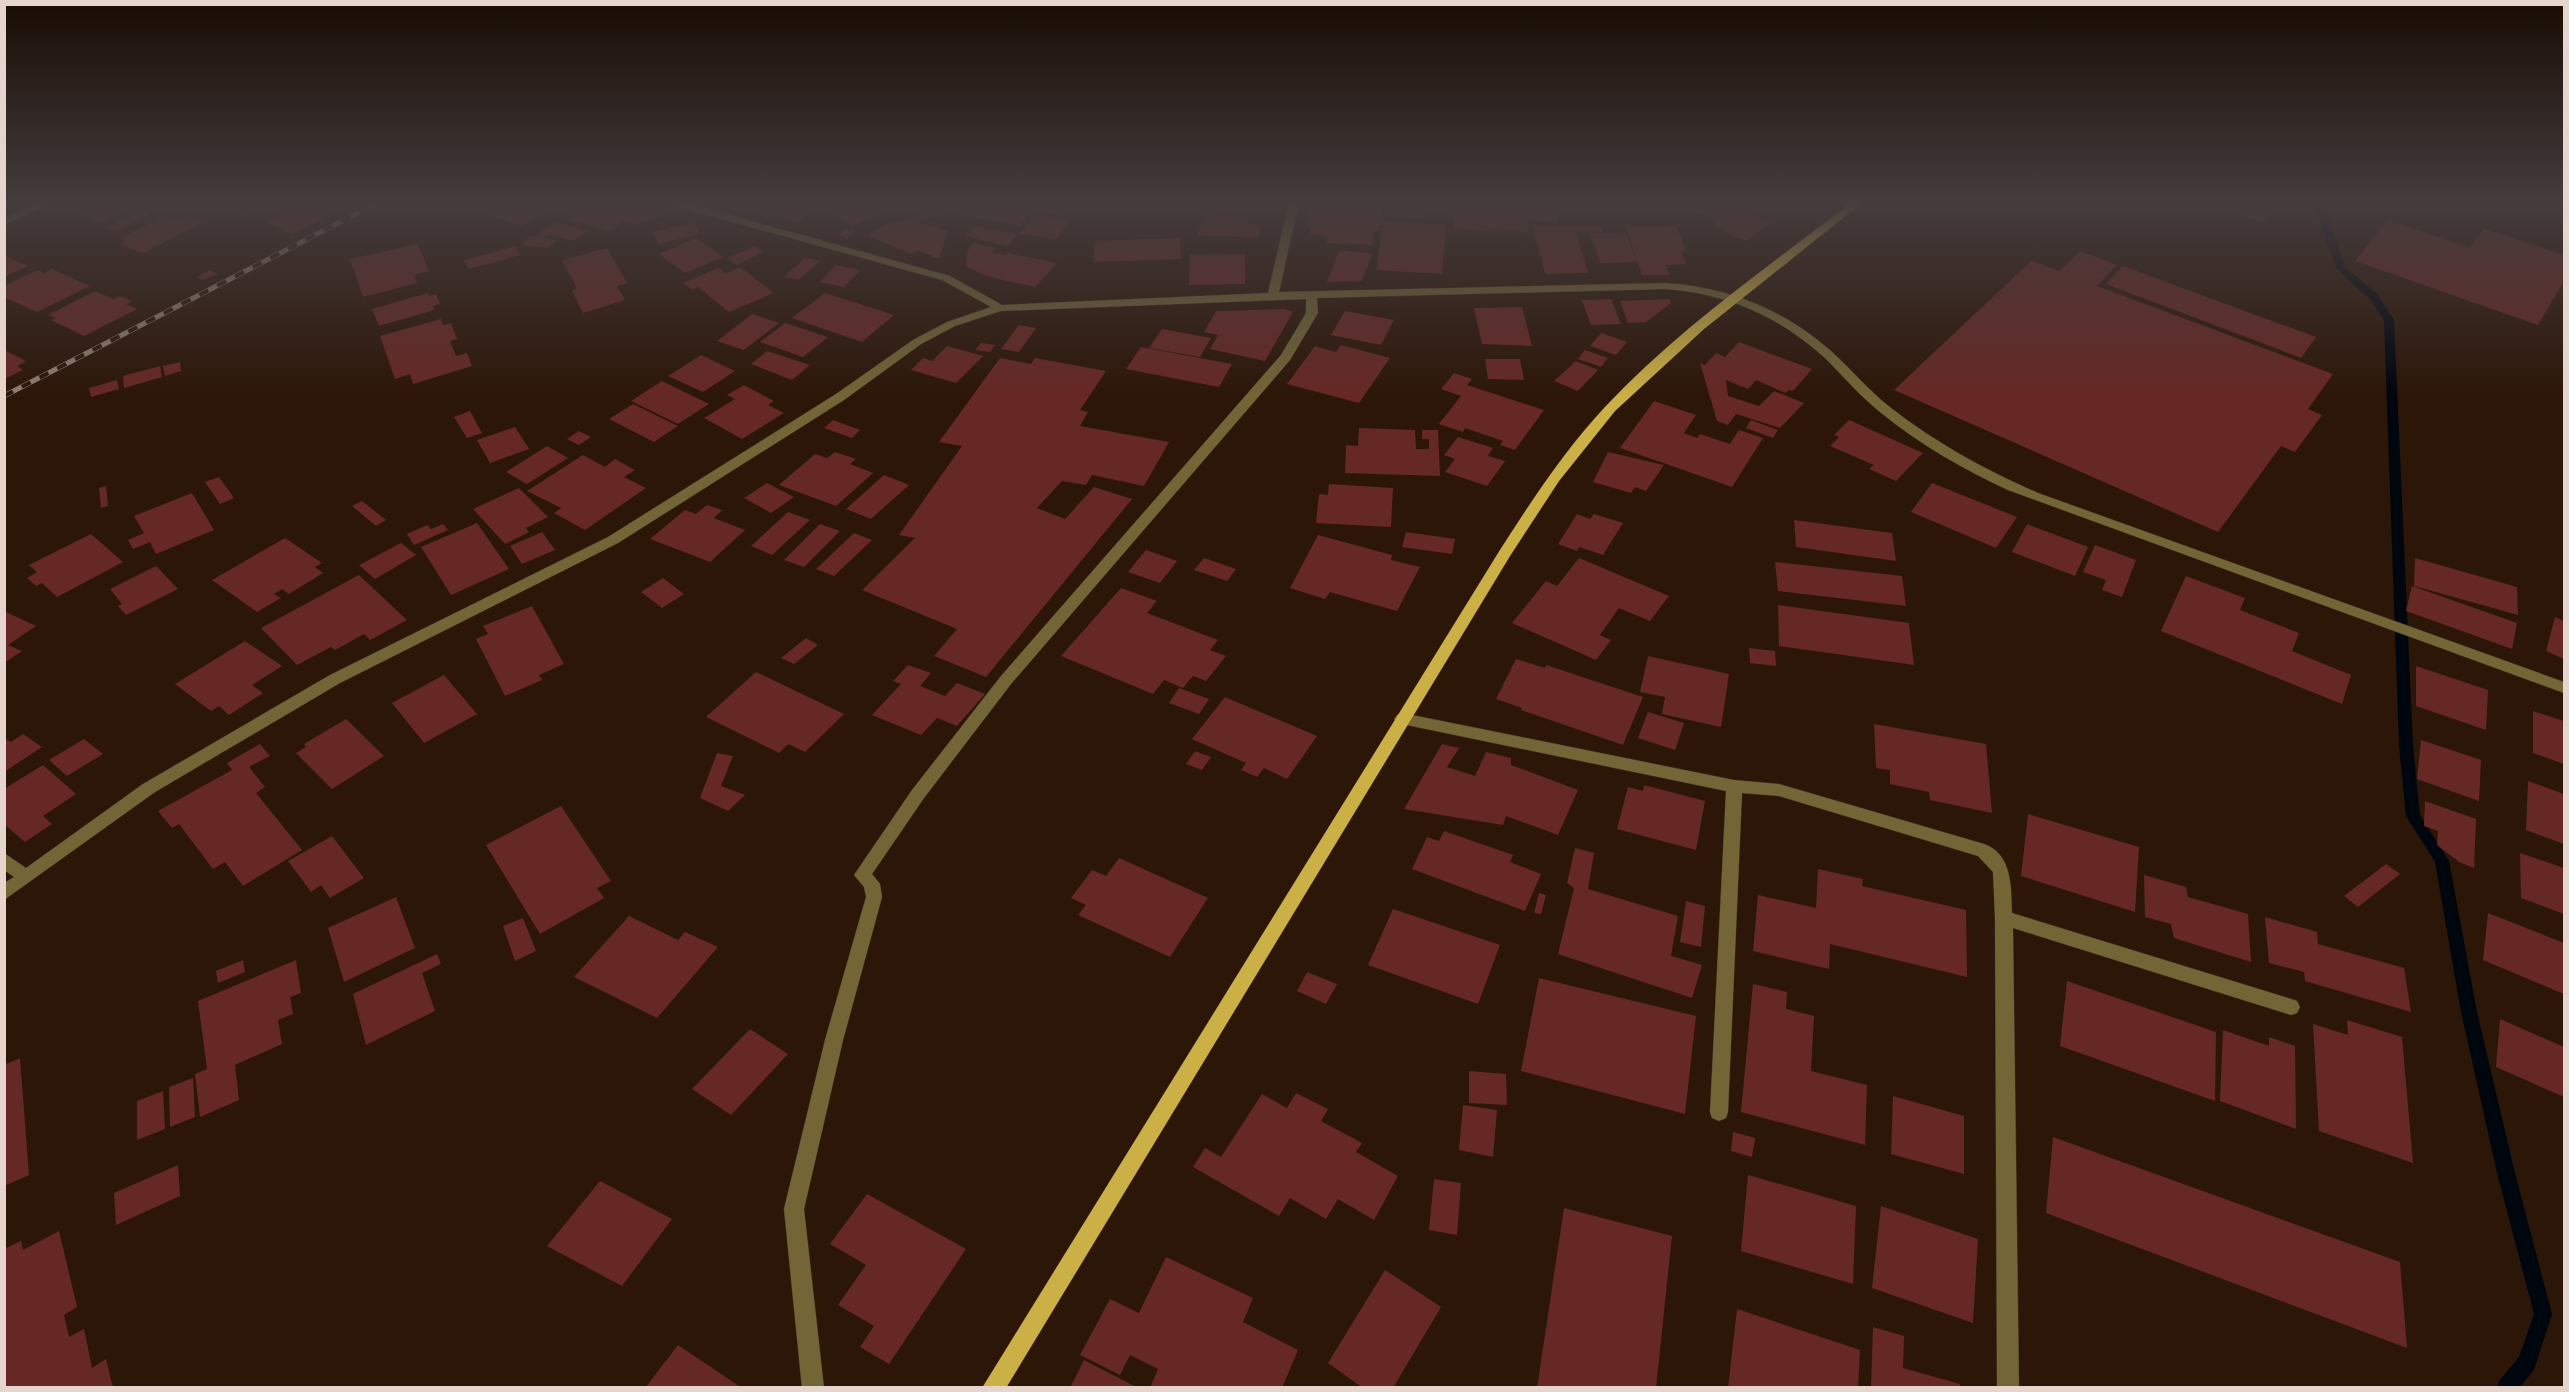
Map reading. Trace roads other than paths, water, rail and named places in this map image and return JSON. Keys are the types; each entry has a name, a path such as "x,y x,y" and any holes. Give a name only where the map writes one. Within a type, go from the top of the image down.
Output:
{"main road":[{"path":"993,1388 1531,510 1583,441 1611,409 1688,334 1773,267"}],"street":[{"path":"906,267 946,278 1000,308"},
{"path":"1273,296 1279,267"},
{"path":"4,893 149,788 335,679 613,540 840,397 917,342 951,324 1000,308 1273,296 1694,286 1733,297 1768,311 1828,354 1854,383 1886,410 1957,462 1985,476 2032,496 2565,688"},
{"path":"813,1388 794,1209 834,1040 874,897 872,884 862,875 918,794 1006,680 1286,357 1312,313 1311,296"},
{"path":"1402,719 1734,786 1779,790 1984,851 2001,870 2004,918 2008,1388"},
{"path":"1719,1112 1734,786"},
{"path":"4,860 26,877"},
{"path":"2004,918 2290,1006"}],"waterway":[{"path":"2341,267 2373,296 2389,320 2406,746 2413,816 2442,861 2469,1012 2506,1173 2543,1314 2527,1363 2506,1388"}],"railway":[{"path":"4,396 253,267"}]}
